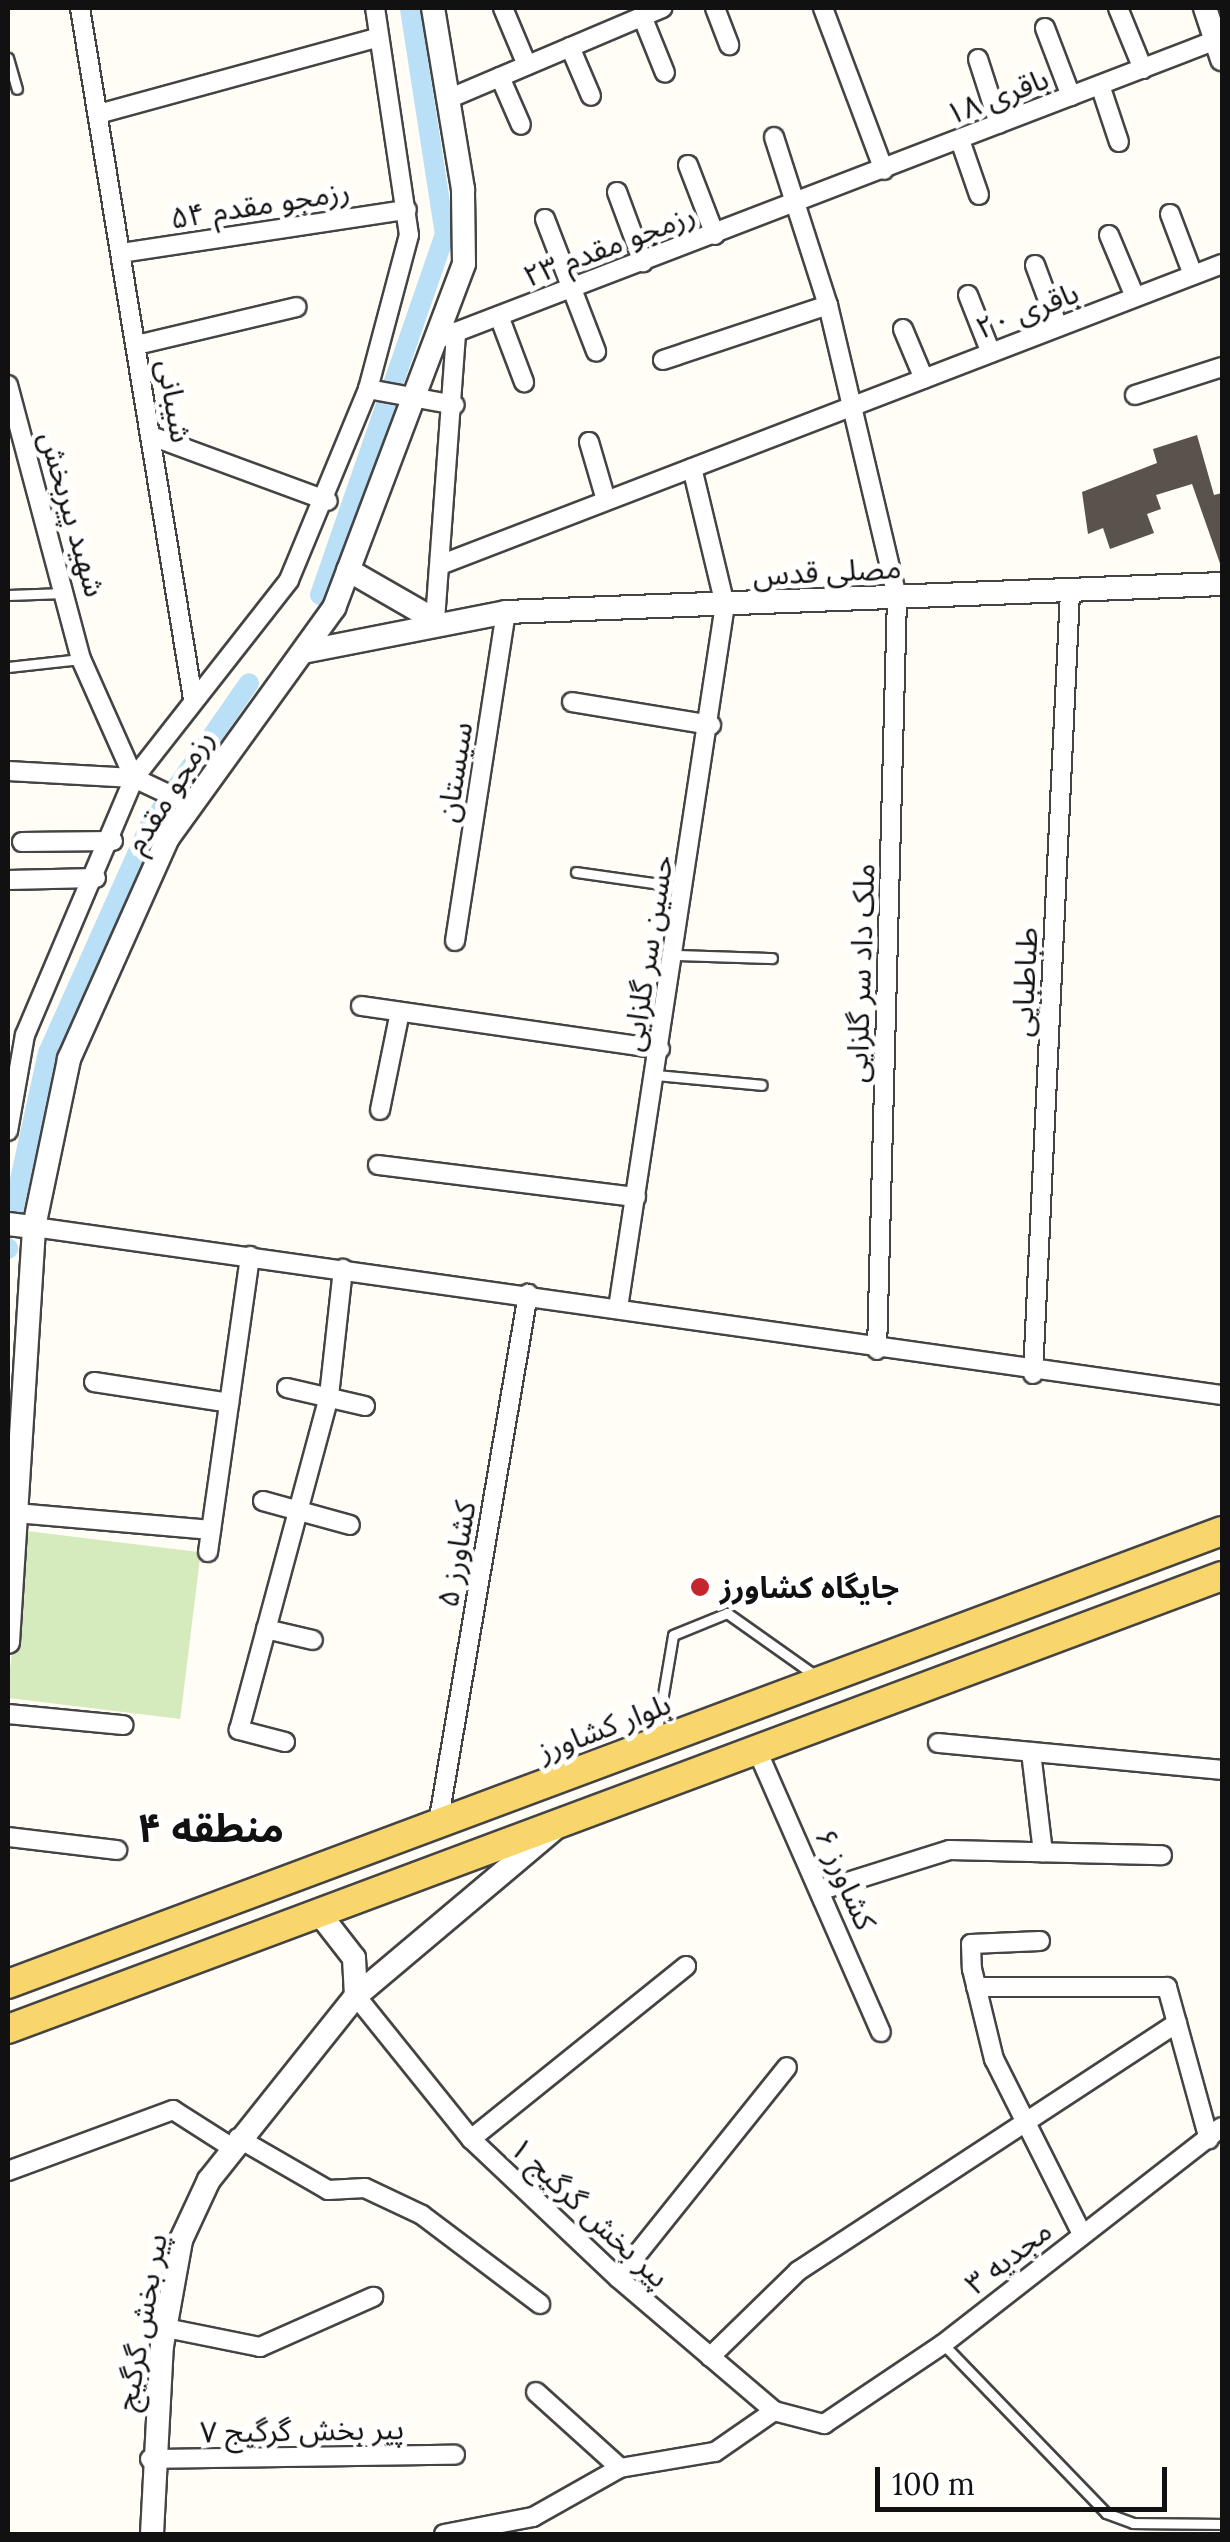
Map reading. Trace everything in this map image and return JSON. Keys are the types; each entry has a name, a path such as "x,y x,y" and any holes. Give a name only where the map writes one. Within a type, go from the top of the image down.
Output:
{"main road":[{"name":"بلوار کشاورز","path":"8,1984 1222,1530"},
{"path":"8,2029 1222,1576"}],"street":[{"name":"شیبانی","path":"80,8 102,113 192,699"},
{"name":"رزمجو مقدم","path":"8,1130 16,1033 142,782 192,699 289,580 328,501 369,389 408,210 374,8"},
{"name":"رزمجو مقدم","path":"8,1642 34,1227 68,1059 185,802 304,652 348,570 415,397 447,336 464,264 448,99 433,8"},
{"path":"503,8 527,66"},
{"path":"448,99 662,8"},
{"path":"714,8 729,45"},
{"path":"823,8 884,170"},
{"path":"1118,8 1142,68"},
{"path":"1205,8 1219,49"},
{"path":"642,16 665,73"},
{"path":"1045,28 1071,96"},
{"path":"102,113 379,37"},
{"path":"570,47 591,96"},
{"name":"باقری ۱۸","path":"799,203 1142,68 1219,49"},
{"path":"978,60 1000,124"},
{"path":"500,77 521,125"},
{"path":"1100,85 1119,142"},
{"name":"ملک داد سر گلزایی","path":"774,137 799,203 828,305 897,597 877,1350"},
{"path":"960,140 979,195"},
{"path":"688,166 715,235"},
{"path":"617,192 643,262"},
{"name":"رزمجو مقدم ۲۳","path":"447,336 799,203"},
{"name":"رزمجو مقدم ۵۴","path":"121,254 408,210"},
{"path":"1170,214 1192,275"},
{"path":"545,219 596,351"},
{"path":"1110,235 1135,297"},
{"name":"باقری ۲۰","path":"440,565 1222,264"},
{"path":"1036,265 1058,327"},
{"path":"968,295 991,353"},
{"path":"663,360 828,305"},
{"path":"137,345 297,308"},
{"path":"499,316 524,382"},
{"path":"903,329 924,379"},
{"path":"348,570 435,620 455,404 447,336"},
{"path":"1135,394 1222,367"},
{"name":"شهید پیربخش","path":"8,385 68,593 80,659 142,782"},
{"path":"369,389 455,404"},
{"path":"154,437 328,501"},
{"path":"589,442 606,500"},
{"path":"692,468 725,605"},
{"name":"مصلی قدس","path":"304,652 435,620 506,612 1222,584"},
{"name":"طباطبایی","path":"1033,1374 1070,592"},
{"name":"حسین سر گلزایی","path":"618,1308 711,724 725,605"},
{"name":"سیستان","path":"456,941 506,612"},
{"path":"572,702 711,724"},
{"path":"8,771 142,782 185,802"},
{"path":"22,842 113,841"},
{"path":"8,880 96,878"},
{"path":"361,1006 660,1049"},
{"path":"380,1110 400,1012"},
{"path":"378,1165 636,1198"},
{"path":"8,1224 528,1294 1033,1374 1222,1395"},
{"path":"208,1552 250,1256"},
{"path":"284,1742 239,1730 329,1396 343,1269"},
{"name":"کشاورز ۵","path":"438,1824 528,1294"},
{"path":"94,1382 230,1403"},
{"path":"287,1388 365,1406"},
{"path":"263,1501 350,1525"},
{"path":"16,1513 211,1530"},
{"path":"266,1629 314,1640"},
{"path":"8,1714 123,1725"},
{"path":"938,1743 1222,1770"},
{"name":"کشاورز ۶","path":"756,1750 822,1890 881,2032"},
{"path":"1031,1752 1044,1852"},
{"name":"پیر بخش گرگیج","path":"152,2534 150,2459 181,2240 234,2142 356,1996 561,1824"},
{"path":"8,1837 118,1850"},
{"path":"822,1890 950,1850 1162,1854"},
{"path":"319,1913 354,1958 356,1996"},
{"path":"1040,1941 971,1944 976,1987 994,2059 1082,2234"},
{"path":"471,2139 686,1966"},
{"path":"976,1987 1167,1987 1216,2133"},
{"name":"پیر بخش گرگیج ۱","path":"356,1996 471,2139 618,2278 774,2411 824,2424"},
{"path":"710,2356 798,2271 1177,2023"},
{"path":"618,2278 787,2067"},
{"path":"8,2171 172,2110 328,2190 365,2188 422,2215 540,2304"},
{"name":"مجدیه ۳","path":"824,2424 943,2344 1216,2133"},
{"path":"166,2328 260,2346 373,2297"},
{"path":"536,2392 620,2468"},
{"path":"444,2534 533,2517 620,2468 714,2452 774,2411"},
{"name":"پیر بخش گرگیج ۷","path":"150,2459 454,2455"}],"lane":[{"path":"8,58 18,90"},
{"path":"8,595 68,593"},
{"path":"8,667 80,659"},
{"path":"576,872 685,888"},
{"path":"674,956 772,958"},
{"path":"655,1075 762,1085"},
{"path":"655,1744 673,1635 726,1613 818,1678"},
{"path":"943,2344 1106,2513 1133,2523 1222,2524"}],"green space":[{"path":"27,1531 201,1552 180,1719 8,1698"}],"building":[{"path":"1197,435 1214,495 1222,493 1222,569 1192,484 1156,495 1161,509 1147,514 1154,533 1110,549 1103,528 1088,534 1082,492 1157,463 1153,449"}],"waterway":[{"path":"320,595 445,235 410,8"},
{"path":"14,1207 48,1053 149,827 249,683"}],"place":[{"name":"جایگاه کشاورز","path":"700,1587"}],"district":[{"name":"منطقه ۴","path":"211,1828"}]}
